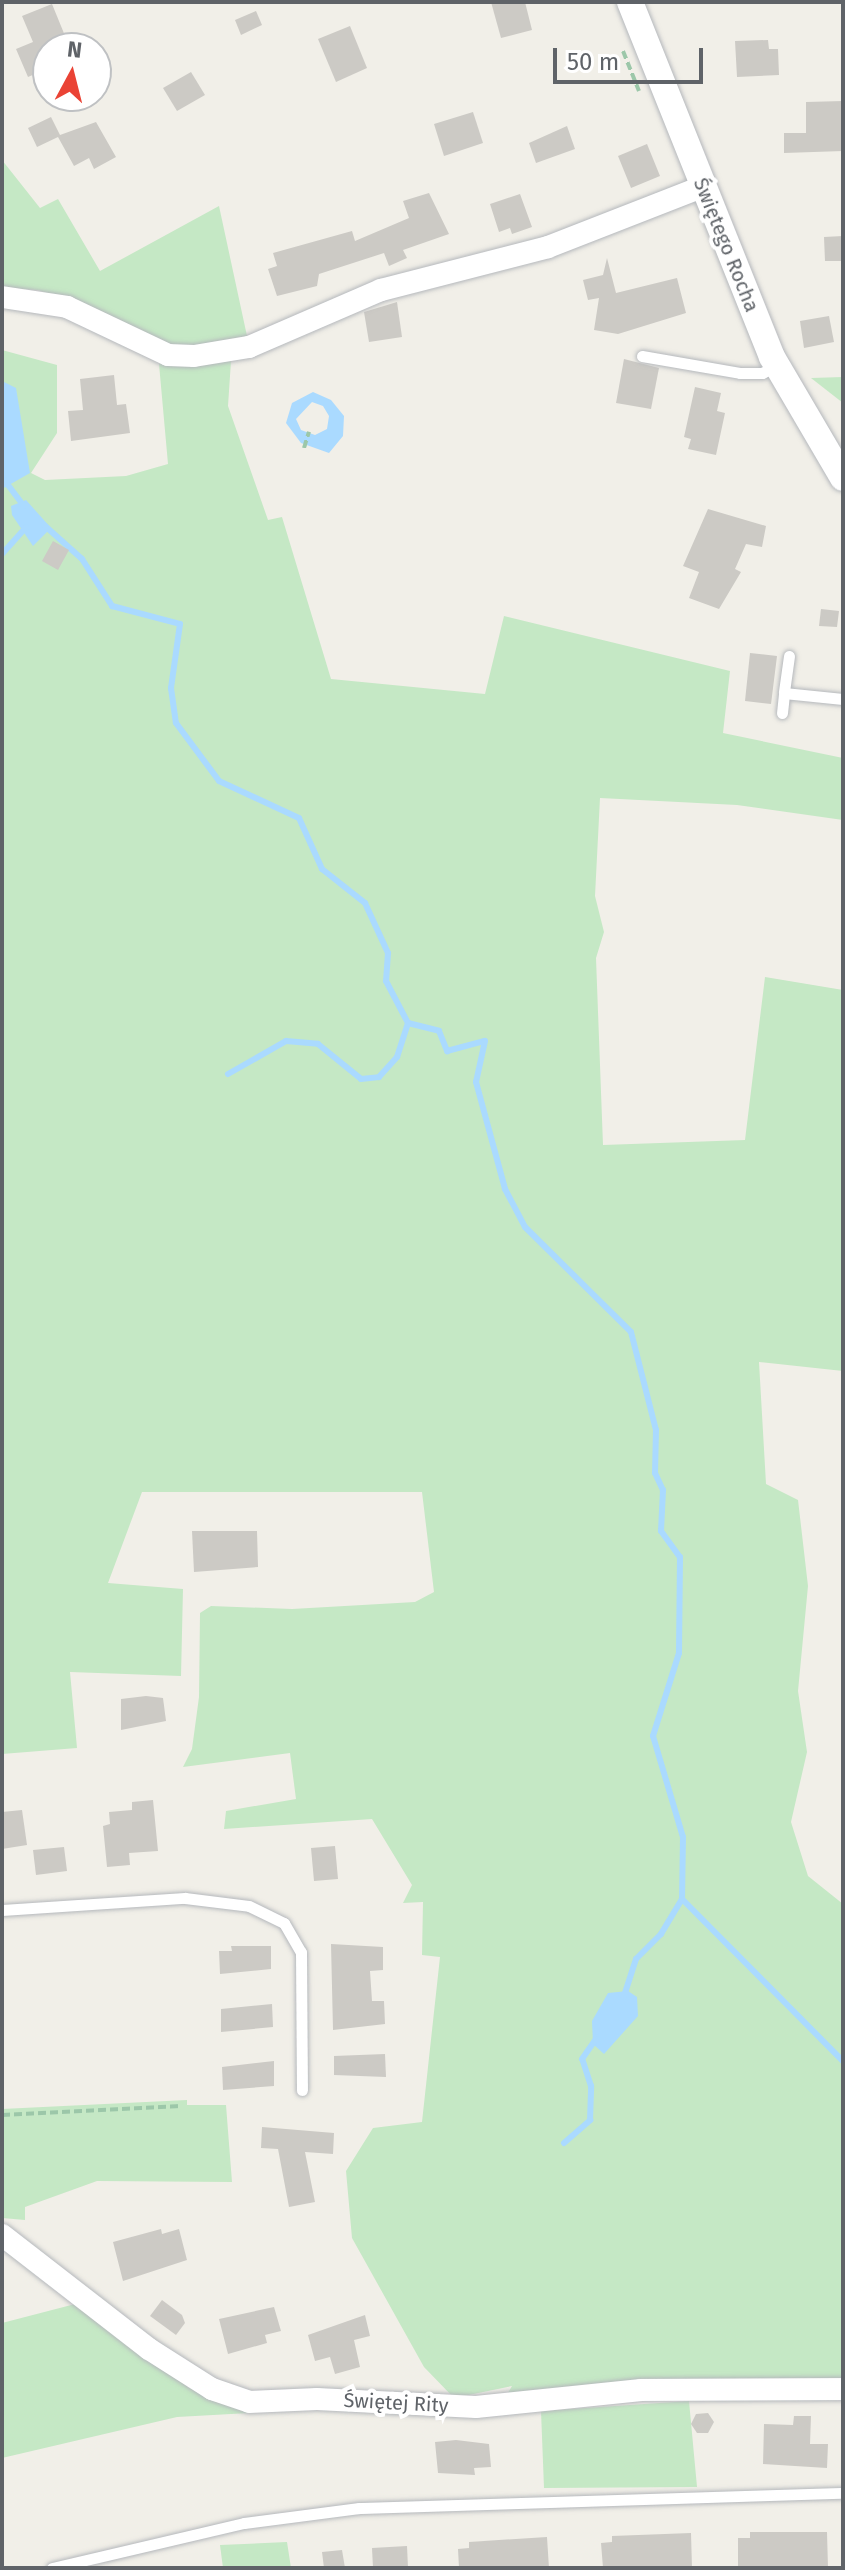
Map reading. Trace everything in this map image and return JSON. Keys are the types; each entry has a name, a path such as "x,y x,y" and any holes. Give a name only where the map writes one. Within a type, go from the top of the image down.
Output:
{"street":[{"name":"Świętego Rocha","path":"630,2 702,187 777,365 843,478"},
{"path":"2,297 67,307 168,355 194,356 249,347 381,290 548,247 702,187"},
{"name":"Świętej Rity","path":"2,2235 149,2349 212,2389 249,2402 317,2399 476,2407 641,2390 843,2389"}],"lane":[{"path":"642,356 740,373 762,373 777,365"},
{"path":"782,713 789,656"},
{"path":"784,693 843,699"},
{"path":"2,1910 185,1898 249,1906 284,1923 301,1952 302,2090"},
{"path":"52,2568 217,2528 359,2508 843,2493"}],"path":[{"path":"304,448 309,432"},
{"path":"2,2115 181,2106"}],"green space":[{"path":"2,160 40,208 58,199 100,271 219,206 247,336 177,350 74,302 38,290 2,288"},
{"path":"2,350 57,365 57,433 31,473 45,480 126,476 168,464 159,364 231,361 228,406 268,520 282,517 331,679 485,694 504,616 730,671 723,733 843,758 843,820 737,805 600,798 595,896 604,932 596,958 603,1145 745,1140 765,977 843,990 843,1371 759,1362 766,1484 798,1500 808,1586 798,1691 807,1752 791,1822 808,1876 843,1904 843,2382 505,2398 512,2386 454,2398 424,2367 352,2238 346,2171 373,2128 422,2122 440,1957 422,1955 423,1902 403,1903 412,1885 372,1819 224,1829 226,1811 296,1799 290,1753 183,1767 192,1749 199,1697 200,1613 211,1606 292,1609 415,1602 434,1592 422,1492 142,1492 108,1583 183,1589 181,1676 70,1672 77,1748 2,1754"},
{"path":"843,377 843,403 811,378"},
{"path":"187,2100 187,2105 226,2105 232,2182 97,2181 25,2207 25,2220 2,2218 2,2109"},
{"path":"79,2303 189,2388 249,2413 177,2417 2,2458 2,2323"},
{"path":"689,2401 697,2487 544,2488 541,2411"},
{"path":"287,2542 291,2568 223,2568 220,2545"}],"water":[{"path":"2,381 16,388 30,473 2,489"},
{"path":"313,392 331,400 344,416 343,436 329,453 301,443 286,423 292,403","holes":["312,402 323,406 329,416 327,429 315,435 301,430 296,419"]},
{"path":"26,500 51,528 33,546 12,515 11,506"},
{"path":"628,1991 637,1997 638,2016 604,2054 593,2044 592,2021 608,1993"}],"building":[{"path":"491,2 525,2 532,30 501,38"},
{"path":"52,4 63,32 32,32 32,40 22,16"},
{"path":"256,11 262,25 241,35 235,20"},
{"path":"350,26 367,68 336,82 318,39"},
{"path":"768,40 769,49 778,49 779,75 737,77 735,41"},
{"path":"32,42 32,75 28,77 16,49"},
{"path":"191,72 205,95 177,111 163,88"},
{"path":"843,101 843,151 784,153 784,133 806,133 806,102"},
{"path":"473,112 483,143 444,156 434,124"},
{"path":"51,117 60,135 96,122 116,157 94,169 89,158 74,166 58,137 37,147 28,128"},
{"path":"567,126 575,149 536,163 529,143"},
{"path":"647,144 660,176 631,188 618,156"},
{"path":"429,193 449,234 403,250 407,258 389,266 384,253 319,274 317,286 277,296 268,269 277,266 273,253 352,231 355,241 409,218 403,201"},
{"path":"520,194 532,227 512,234 510,228 499,232 490,204"},
{"path":"843,236 843,261 825,261 824,237"},
{"path":"607,258 616,293 677,278 686,313 618,334 594,330 599,298 588,300 583,280 603,275"},
{"path":"397,302 402,337 369,342 364,312"},
{"path":"829,316 834,342 804,348 800,321"},
{"path":"624,359 659,368 651,409 616,403"},
{"path":"114,375 117,405 126,404 130,433 71,441 68,411 83,410 80,379"},
{"path":"695,387 721,393 717,411 725,413 716,455 688,449 691,439 684,437"},
{"path":"708,509 766,526 762,547 746,544 735,569 741,572 719,609 689,598 699,572 683,566"},
{"path":"53,541 69,550 58,570 42,561"},
{"path":"821,609 839,611 837,627 819,626"},
{"path":"750,653 777,656 771,704 745,701"},
{"path":"192,1531 257,1531 258,1567 194,1572"},
{"path":"146,1696 163,1698 166,1721 121,1730 121,1699"},
{"path":"153,1800 158,1851 129,1853 130,1865 107,1867 103,1826 110,1824 109,1812 132,1810 132,1802"},
{"path":"22,1810 27,1845 2,1849 2,1812"},
{"path":"335,1846 338,1879 314,1881 311,1848"},
{"path":"64,1847 67,1871 36,1875 33,1850"},
{"path":"331,1944 383,1947 383,1970 370,1971 372,2001 384,2001 385,2024 333,2030"},
{"path":"231,1946 271,1946 271,1969 220,1974 219,1951 232,1951"},
{"path":"272,2004 273,2027 221,2032 221,2009"},
{"path":"385,2054 386,2077 334,2075 334,2056"},
{"path":"274,2061 274,2086 223,2090 222,2067"},
{"path":"262,2127 334,2133 333,2154 305,2152 315,2202 289,2207 278,2149 261,2148"},
{"path":"161,2229 162,2234 179,2229 187,2260 123,2281 113,2242"},
{"path":"162,2300 182,2315 185,2323 176,2335 150,2316"},
{"path":"274,2307 281,2331 265,2335 267,2343 228,2354 219,2319"},
{"path":"365,2315 370,2336 354,2340 360,2367 335,2374 330,2357 315,2361 308,2335"},
{"path":"708,2413 714,2422 708,2433 697,2433 691,2424 696,2414"},
{"path":"794,2416 811,2416 810,2444 828,2444 827,2468 763,2464 764,2424 793,2425"},
{"path":"456,2440 489,2444 491,2467 474,2468 475,2475 438,2473 435,2442"},
{"path":"750,2532 827,2532 828,2568 738,2568 738,2538 750,2538"},
{"path":"691,2533 692,2568 603,2568 601,2543 612,2542 612,2536"},
{"path":"547,2537 549,2568 459,2568 458,2549 469,2548 469,2542"},
{"path":"407,2546 408,2568 373,2568 372,2548"},
{"path":"342,2550 345,2568 324,2568 322,2552"}],"waterway":[{"path":"5,481 24,506"},
{"path":"44,525 82,559 112,606 180,624 171,688 176,723 219,781 299,818 322,869 365,903 388,953 386,981 408,1023 439,1031 447,1051 485,1041 476,1082 505,1189 525,1227 631,1332 656,1430 655,1473 663,1490 661,1531 680,1557 679,1653 653,1736 683,1837 682,1899 661,1934 636,1959 624,1997"},
{"path":"2,554 26,527"},
{"path":"228,1074 286,1041 318,1044 361,1079 379,1077 397,1057 408,1023"},
{"path":"682,1899 843,2061"},
{"path":"564,2143 590,2120 591,2086 582,2059 596,2039"}]}
